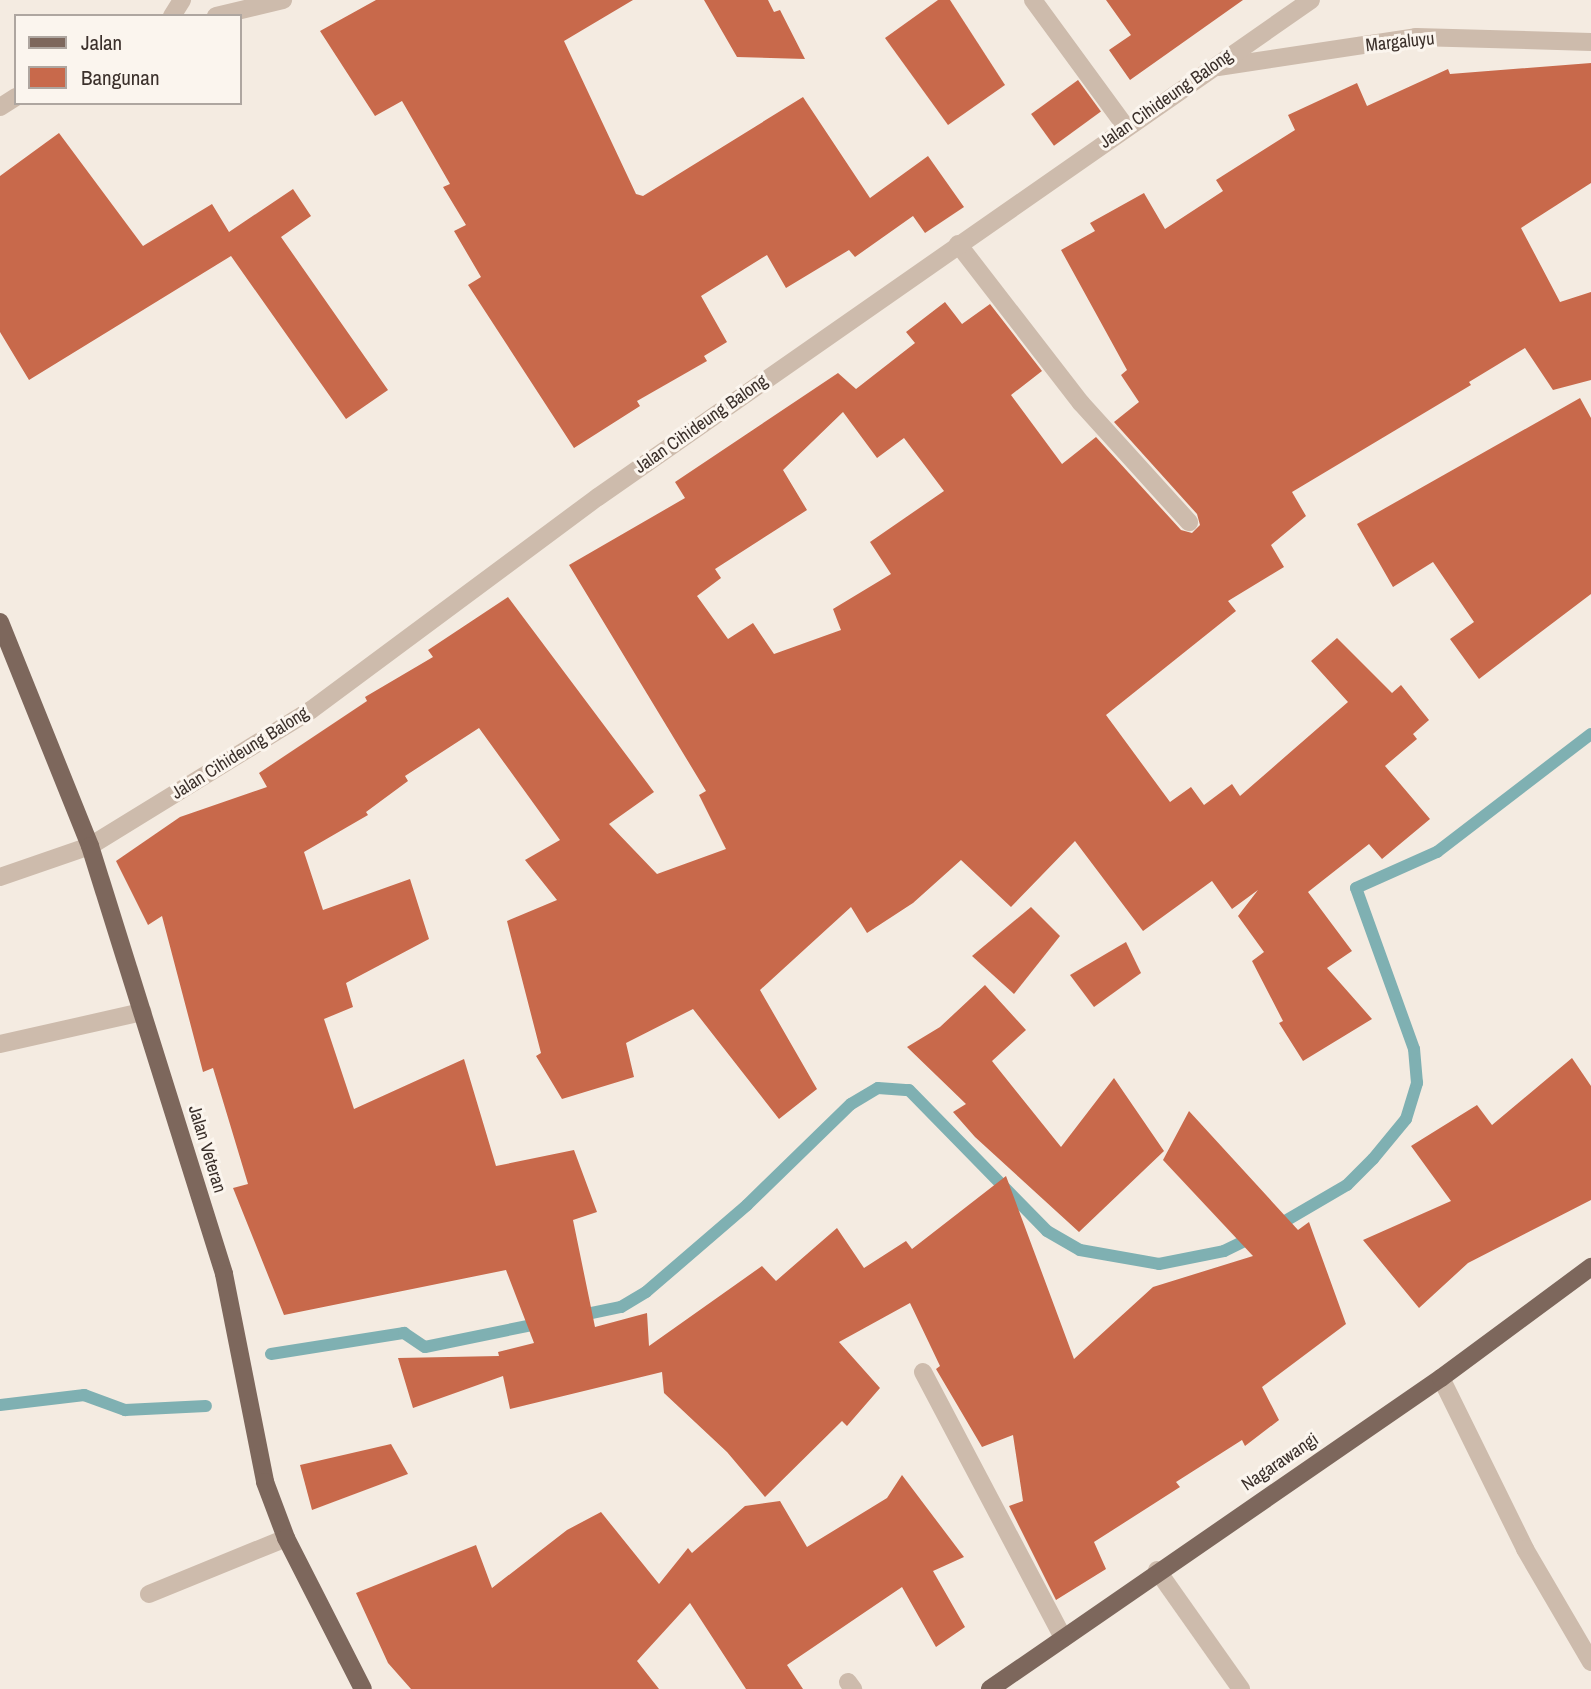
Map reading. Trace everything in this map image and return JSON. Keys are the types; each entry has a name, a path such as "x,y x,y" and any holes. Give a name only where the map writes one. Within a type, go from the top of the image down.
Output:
{"main road":[{"name":"Jalan Veteran","path":"0,622 90,846 224,1274 252,1430 286,1538 363,1689"},
{"name":"Nagarawangi","path":"990,1689 1157,1570 1441,1378 1591,1267"}],"street":[{"path":"224,14 283,0"},
{"path":"1033,0 1126,127"},
{"name":"Jalan Cihideung Balong","path":"0,877 90,846 311,710 598,498 1311,0"},
{"name":"Margaluyu","path":"1211,68 1416,37 1591,42"},
{"path":"958,244 1081,403 1189,522"},
{"path":"0,1044 142,1012"},
{"path":"923,1372 1063,1638"},
{"path":"1441,1378 1525,1549 1591,1662"},
{"path":"149,1594 286,1538"},
{"path":"1157,1570 1241,1689"}],"building":[{"path":"376,0 633,0 564,41 636,194 643,196 803,97 870,198 928,156 964,207 925,233 913,216 855,257 849,250 786,288 767,255 701,296 727,342 704,356 707,361 637,401 640,406 574,448 468,285 481,277 454,231 466,225 443,187 450,184 402,101 375,116 320,31"},
{"path":"704,0 768,0 774,12 780,10 805,59 737,57"},
{"path":"938,0 950,0 1005,85 948,125 885,38"},
{"path":"1106,0 1243,0 1130,80 1109,50 1131,35"},
{"path":"1591,63 1591,183 1521,228 1560,302 1591,292 1591,380 1553,390 1525,348 1469,382 1471,385 1292,492 1306,516 1271,545 1284,567 1228,601 1236,611 1106,715 1170,802 1191,787 1204,805 1232,784 1240,796 1348,702 1311,661 1337,638 1392,693 1401,685 1429,720 1413,734 1417,739 1385,766 1430,819 1382,859 1369,844 1308,892 1352,951 1327,968 1372,1019 1303,1061 1279,1023 1283,1021 1252,961 1264,952 1238,916 1258,890 1232,909 1212,881 1143,931 1075,841 1011,907 961,860 913,903 867,933 851,907 760,990 817,1089 779,1119 693,1009 626,1043 634,1077 562,1099 536,1056 541,1053 507,921 557,900 525,860 560,840 479,728 405,776 408,781 366,812 368,815 304,852 323,910 410,879 429,939 346,983 353,1007 324,1019 354,1109 464,1059 496,1166 574,1150 597,1212 573,1220 595,1327 647,1313 649,1346 762,1266 776,1281 837,1228 864,1268 906,1241 912,1249 1006,1176 1074,1359 1153,1287 1253,1256 1163,1160 1189,1111 1298,1230 1309,1222 1346,1324 1262,1387 1279,1420 1245,1446 1242,1440 1176,1482 1180,1487 1094,1542 1106,1569 1056,1600 1009,1506 1023,1501 1013,1435 982,1447 936,1369 940,1366 910,1303 839,1342 880,1388 847,1426 842,1421 765,1497 727,1452 664,1393 662,1372 510,1409 503,1376 413,1408 398,1358 499,1356 498,1352 534,1343 506,1270 284,1315 233,1188 248,1184 213,1068 203,1072 162,916 148,925 116,861 180,817 267,787 259,773 367,701 365,697 433,657 428,650 508,597 654,792 609,824 657,874 726,849 699,795 706,791 569,565 685,498 675,482 838,373 856,389 915,343 906,332 945,302 962,324 990,304 1042,371 1011,395 1062,464 1096,437 1181,530 1192,533 1200,525 1197,514 1114,422 1139,402 1121,375 1127,370 1061,250 1095,231 1090,223 1144,193 1165,229 1223,191 1216,180 1295,130 1288,115 1357,83 1367,106 1448,69 1450,74","holes":["843,412 877,458 904,438 944,491 870,542 891,574 833,609 841,630 774,654 753,623 728,639 697,596 721,578 715,569 807,510 783,470"]},
{"path":"1078,80 1101,112 1054,146 1031,114"},
{"path":"59,133 143,246 212,204 229,232 293,189 311,216 281,237 388,390 346,419 231,256 29,380 0,332 0,176"},
{"path":"1580,398 1591,418 1591,594 1479,679 1450,639 1474,622 1433,562 1393,587 1357,524"},
{"path":"1031,907 1060,936 1014,994 972,956"},
{"path":"1126,942 1141,973 1094,1007 1070,975"},
{"path":"985,985 1026,1030 992,1061 1061,1147 1114,1078 1164,1151 1079,1232 975,1137 953,1112 966,1104 907,1047 940,1027"},
{"path":"1572,1058 1591,1086 1591,1200 1468,1263 1419,1308 1363,1240 1451,1201 1411,1146 1477,1105 1492,1125"},
{"path":"391,1444 408,1474 312,1510 300,1465"},
{"path":"902,1475 964,1557 933,1571 965,1627 936,1647 902,1587 787,1665 803,1689 746,1689 690,1603 637,1661 659,1689 411,1689 388,1663 356,1593 476,1545 492,1588 567,1530 601,1512 659,1584 688,1548 692,1553 745,1506 780,1501 807,1547 887,1498"}],"waterway":[{"path":"1275,1227 1347,1185 1373,1159 1406,1119 1417,1083 1414,1049 1356,888 1437,852 1591,734"},
{"path":"577,1316 621,1307 646,1292 747,1205 851,1104 878,1088 909,1090 1047,1231 1080,1250 1159,1264 1224,1251 1255,1236"},
{"path":"271,1354 404,1333 425,1347 542,1323"},
{"path":"0,1405 84,1395 125,1410 206,1406"}]}
